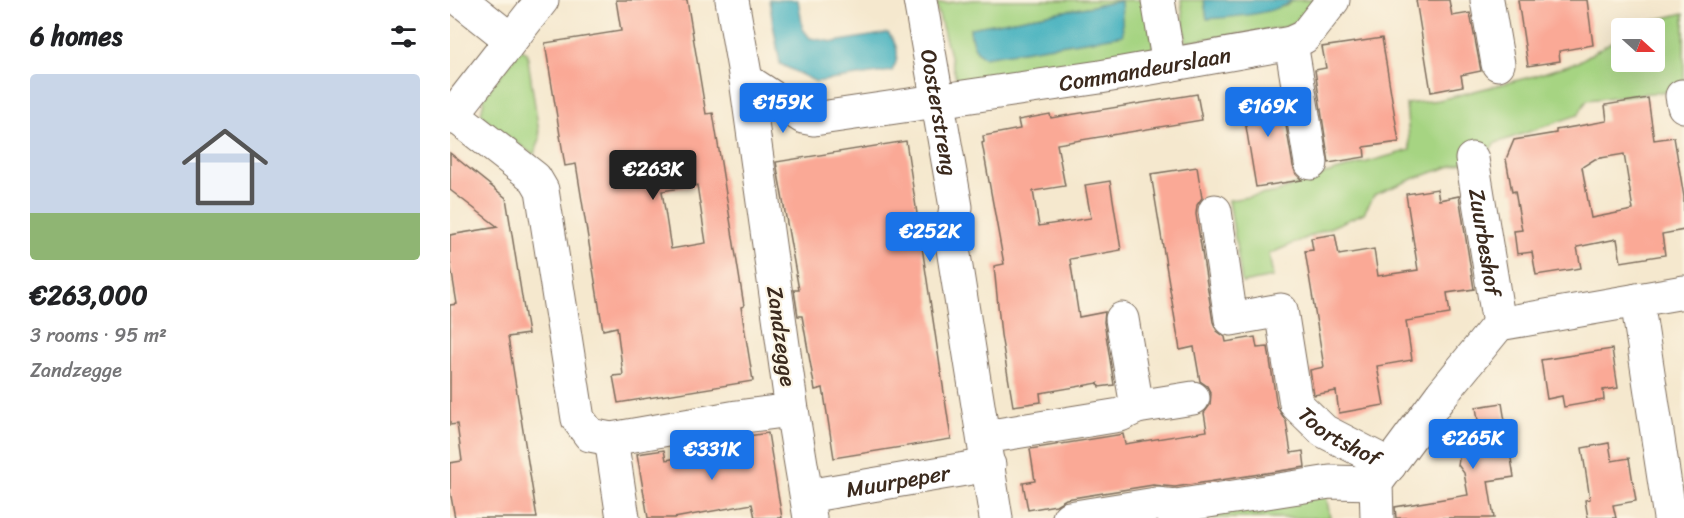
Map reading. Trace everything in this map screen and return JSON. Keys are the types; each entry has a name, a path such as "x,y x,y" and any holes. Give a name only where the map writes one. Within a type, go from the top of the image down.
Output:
{"street":[{"path":"461,0 510,39"},
{"path":"542,0 452,116 535,178 542,190 578,419 590,435 610,440 623,518"},
{"name":"Zandzegge","path":"610,440 737,417 792,410 746,80 732,0"},
{"name":"Oosterstreng","path":"920,0 956,207 951,236 996,518"},
{"path":"1158,0 1169,65"},
{"name":"Commandeurslaan","path":"746,80 803,117 814,119 1169,65 1291,43 1304,37 1333,0"},
{"path":"1487,0 1498,64"},
{"path":"1291,43 1311,164"},
{"name":"Zuurbeshof","path":"1472,159 1499,324"},
{"name":"Toortshof","path":"1215,211 1231,319 1281,310 1296,404 1324,431 1383,474"},
{"path":"1377,518 1383,474 1442,394 1499,324 1684,292"},
{"path":"1637,300 1670,518"},
{"path":"1122,320 1137,407"},
{"path":"987,451 1120,415 1137,407 1193,398"},
{"name":"Muurpeper","path":"792,410 808,507 987,451"},
{"path":"1069,518 1156,504 1176,506 1383,474"}],"green space":[{"path":"973,0 1146,0 1154,50 957,82 936,4","holes":["1121,1 984,57 973,44 970,28"]},
{"path":"1181,0 1204,0 1207,19 1286,6 1293,0 1316,0 1302,19 1286,27 1186,42"},
{"path":"1684,13 1684,86 1677,90 1587,100 1578,115 1496,143 1484,155 1374,195 1364,213 1269,254 1273,277 1242,283 1229,200 1278,192 1311,178 1410,150 1406,104 1439,100 1534,76 1578,62 1611,42 1611,72 1665,72 1664,18"},
{"path":"521,49 527,53 540,139 534,155 493,126 481,114 485,95"},
{"path":"1326,494 1330,518 1188,518"}],"water":[{"path":"769,0 798,0 803,29 810,38 834,42 888,33 897,52 892,71 816,82 780,64"},
{"path":"1204,0 1293,0 1264,12 1207,19"},
{"path":"1121,1 1123,35 984,57 977,51 972,41 970,28"}],"building":[{"path":"616,0 687,0 706,114 713,113 744,306 741,307 753,381 618,403 613,376 623,375 617,327 603,330 576,164 565,166 545,43 621,31","holes":["697,185 706,243 671,249 662,191"]},
{"path":"1416,0 1449,0 1452,16 1470,13 1481,71 1461,75 1463,86 1431,92"},
{"path":"1518,0 1587,0 1593,45 1559,51 1560,61 1528,66"},
{"path":"1382,38 1399,142 1364,147 1365,157 1329,163 1315,70 1326,68 1322,47"},
{"path":"1267,86 1269,98 1281,96 1293,166 1296,174 1302,180 1256,187 1240,90"},
{"path":"1197,94 1202,120 1057,144 1065,186 1033,191 1039,226 1091,218 1085,185 1110,181 1121,250 1070,259 1079,317 1105,312 1104,322 1114,385 1099,387 1098,383 1040,393 1041,402 1013,406 1001,335 994,266 1004,264 982,143 984,142 983,136 1020,129 1018,120 1050,114 1051,118"},
{"path":"1648,98 1654,140 1674,137 1684,197 1684,230 1662,234 1665,255 1621,262 1617,239 1577,247 1581,268 1536,275 1532,252 1517,254 1514,231 1522,230 1506,159 1514,140 1607,121 1605,105","holes":["1624,154 1633,210 1591,218 1582,167 1595,159"]},
{"path":"906,141 951,439 834,458 823,388 815,390 802,316 798,316 794,290 799,290 776,162"},
{"path":"450,153 506,198 528,334 508,337 537,518 455,518 450,491 450,463 462,461 457,424 450,425 450,305 457,304 450,261 450,235 498,227 450,190"},
{"path":"1197,167 1202,198 1197,205 1196,214 1213,322 1217,331 1225,337 1226,342 1255,337 1257,348 1268,347 1277,407 1286,421 1291,453 1303,451 1305,467 1175,487 1153,485 1066,499 1056,505 1028,510 1023,483 1035,481 1030,449 1123,434 1125,444 1207,431 1204,413 1210,405 1211,394 1207,386 1200,381 1194,347 1180,350 1151,174"},
{"path":"1437,189 1439,200 1459,196 1474,289 1447,293 1450,314 1406,321 1412,360 1377,366 1384,405 1339,413 1336,391 1314,395 1310,370 1324,367 1305,251 1313,250 1311,238 1335,234 1339,255 1374,249 1378,276 1418,270 1406,194"},
{"path":"1612,349 1618,388 1603,390 1604,400 1564,407 1562,396 1547,399 1541,360"},
{"path":"1502,403 1514,477 1488,481 1494,518 1396,518 1395,507 1468,495 1464,473 1458,465 1460,453 1454,440 1457,430 1479,427 1476,407"},
{"path":"768,433 782,518 755,518 752,504 674,518 648,518 637,454 664,450 666,460 743,447 741,437"},
{"path":"1609,443 1612,461 1629,458 1636,501 1613,505 1616,518 1588,518 1585,500 1590,499 1582,448"}]}
